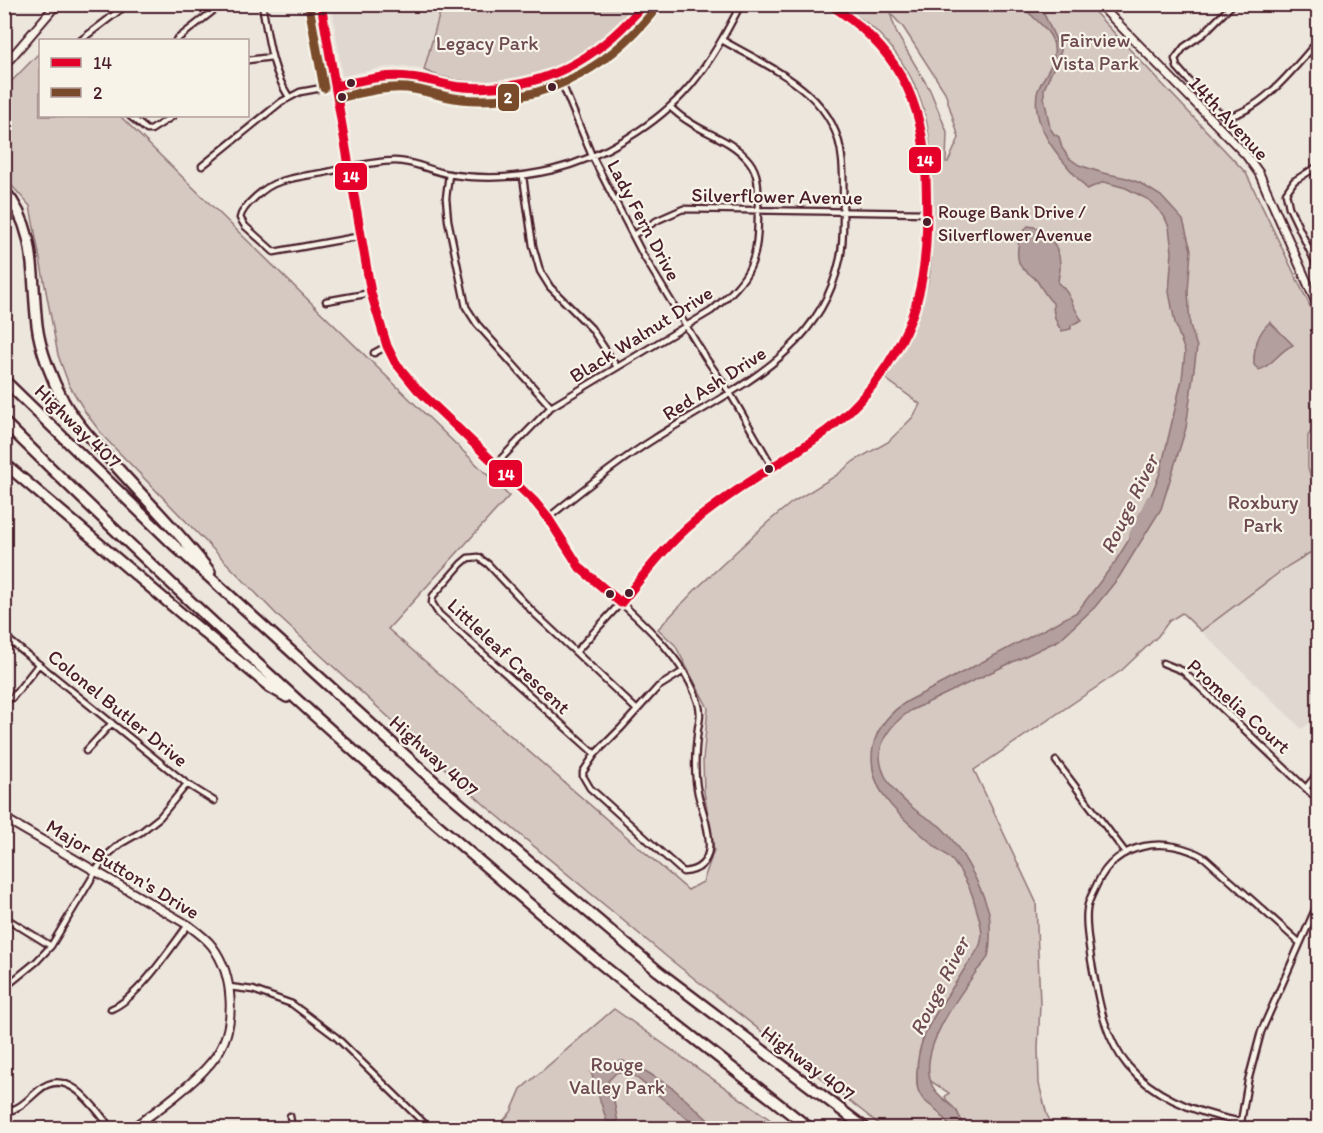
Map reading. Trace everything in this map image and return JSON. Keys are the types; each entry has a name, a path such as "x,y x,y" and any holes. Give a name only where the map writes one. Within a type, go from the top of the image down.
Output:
{"highway":[{"path":"4,190 24,219 32,251 37,327 48,366 64,402 89,436 187,543 224,591"},
{"name":"Highway 407","path":"4,380 224,591 437,784 658,971 864,1128"},
{"path":"4,422 121,538 302,706 566,935 809,1128"},
{"path":"4,463 270,687 302,706"}],"street":[{"path":"4,66 57,4"},
{"path":"82,39 128,4"},
{"path":"177,39 222,4"},
{"path":"262,4 272,57 279,81 289,97"},
{"path":"321,4 371,293 387,346 395,362 417,390 535,502 549,518 580,568 672,652 694,691 701,717 695,770 710,844 705,861 690,871 683,872 590,788 583,776 583,772 595,754 636,709 658,687 682,672"},
{"path":"202,166 289,97 300,92 388,76 401,76 462,87 488,88 524,84 558,74 599,49 620,32 644,4"},
{"path":"362,236 273,252 240,218 243,208 278,182 349,168 395,161 407,162 449,174 505,178 523,177 554,170 592,156 615,146 670,107 690,86 723,40 741,4"},
{"path":"576,652 692,525 772,466 831,428 847,413 876,383 901,342 920,292 924,268 927,213 924,138 918,112 908,86 896,66 870,34 828,4"},
{"name":"14th Avenue","path":"1099,4 1246,155 1259,173 1318,307"},
{"path":"1233,4 1203,34 1184,47 1175,59 1176,67 1219,114 1226,117 1232,115 1263,98 1286,77 1318,41"},
{"name":"Red Ash Drive","path":"549,518 636,451 772,366 791,348 818,313 831,289 843,247 843,212 842,157 829,116 805,89 723,40"},
{"path":"249,60 272,57"},
{"name":"Lady Fern Drive","path":"558,74 592,156 643,255 730,393 772,466"},
{"name":"Black Walnut Drive","path":"496,464 551,407 711,311 731,294 752,266 758,244 758,181 750,162 735,147 688,122 670,107"},
{"path":"131,117 147,130 151,130 171,117"},
{"path":"1318,166 1294,181 1286,193 1289,207 1318,268"},
{"path":"449,174 446,198 448,220 466,307 477,324 551,407"},
{"path":"523,177 535,256 540,271 550,287 591,328 617,367"},
{"name":"Silverflower Avenue","path":"633,235 683,209 927,213"},
{"path":"326,301 371,293"},
{"path":"374,353 387,346"},
{"path":"1318,450 1318,480"},
{"name":"Littleleaf Crescent","path":"595,754 439,614 432,603 433,596 461,564 468,558 478,557 488,564 533,612 636,709"},
{"name":"Colonel Butler Drive","path":"4,636 187,784 214,801"},
{"name":"Promelia Court","path":"1163,663 1183,671 1318,800"},
{"path":"12,698 39,664"},
{"path":"86,751 112,723"},
{"path":"1056,761 1125,852"},
{"path":"1306,788 1318,773"},
{"path":"4,988 36,962 51,946 96,870 111,850 141,832 160,817 187,784"},
{"name":"Major Button's Drive","path":"4,818 188,925 211,945 223,966 231,1006 223,1041 217,1055 186,1086 132,1128"},
{"path":"1241,1122 1223,1118 1177,1101 1155,1089 1128,1065 1105,1025 1089,945 1087,908 1100,878 1125,852 1144,845 1162,843 1195,852 1205,858 1300,944"},
{"path":"1240,1128 1248,1081 1261,1032 1318,903"},
{"path":"4,917 51,946"},
{"path":"111,1009 121,1005 134,992 188,925"},
{"path":"229,987 253,990 292,1004 336,1037 429,1128"},
{"path":"4,1112 11,1111 26,1102 49,1082 59,1081 87,1097 111,1128"},
{"path":"290,1116 292,1128"}],"shaded area":[{"path":"332,5 442,5 424,70 405,66 386,67 342,76"},
{"path":"1021,5 1037,5 1044,14 1061,51 1044,89 1044,97 1050,128 1059,137 1062,148 1069,158 1079,165 1140,183 1161,196 1183,220 1191,250 1188,292 1190,325 1197,347 1186,428 1161,509 1119,577 1095,607 1059,640 910,711 895,724 885,737 881,750 881,763 885,775 904,800 948,835 975,877 989,913 990,942 987,958 944,1020 929,1061 932,1085 938,1094 956,1110 965,1128 952,1128 920,1094 917,1083 918,1062 921,1047 932,1020 979,948 982,936 981,926 971,891 953,862 902,817 882,793 875,779 872,764 875,740 886,720 908,701 1077,612 1115,562 1140,522 1160,473 1182,379 1185,352 1175,323 1169,292 1172,252 1169,227 1164,216 1149,200 1126,188 1104,182 1087,189 1051,146 1039,121 1037,94 1051,65 1054,46 1047,31"},
{"path":"1028,226 1035,227 1046,234 1057,250 1060,266 1058,283 1066,291 1082,320 1071,325 1071,329 1062,331 1055,318 1053,303 1037,281 1020,265 1019,241"},
{"path":"1270,322 1293,345 1259,370 1254,365 1255,347 1262,331"},
{"path":"1318,548 1318,716 1302,729 1201,631 1288,566"},
{"path":"623,1061 647,1072 674,1089 717,1128 699,1128 633,1075 617,1072 608,1081 619,1128 607,1128 591,1072 599,1064"}],"green space":[{"name":"Legacy Park","path":"442,4 638,5 626,20 584,53 529,76 489,82 451,79 424,70"},
{"path":"839,5 1088,5 1246,173 1318,323 1318,421 1308,436 1308,468 1318,500 1318,548 1288,566 1201,631 1182,613 1169,621 1158,636 1122,670 974,770 1036,902 1040,1004 1039,1084 1047,1115 1054,1128 963,1128 957,1111 953,1111 945,1097 949,1093 917,1072 919,1092 951,1128 884,1128 667,957 487,807 280,618 104,437 69,385 58,355 30,206 5,178 5,88 39,53 39,117 121,117 509,496 388,629 688,890 703,882 714,850 704,792 703,760 708,708 675,645 658,629 695,590 768,522 791,503 837,475 854,461 888,442 913,417 920,404 886,379 917,317 929,278 932,179 929,133 917,90 907,70 893,50 863,20","holes":["890,13 903,27 945,92 959,138 948,162 946,162 947,132 930,90 897,34"]},
{"name":"Rouge Valley Park","path":"614,1009 782,1128 502,1128 503,1121 511,1112 521,1089"}],"waterway":[{"name":"Rouge River","path":"1134,535 1151,500"}],"transit line":[{"name":"14","path":"321,4 371,293 387,346 395,362 417,389 535,502 580,568 621,603"},
{"name":"14","path":"336,86 390,76 416,78 456,86 516,85 564,69 586,57 626,24 644,4"},
{"name":"14","path":"621,603 665,550 694,522 825,432 843,417 875,383 888,364 910,322 922,278 926,241 926,178 919,123 912,99 889,57 872,38 829,4"},
{"name":"2","path":"309,6 324,88"},
{"name":"2","path":"338,98 390,88 414,89 461,99 490,100 518,97 544,90 592,67 634,33 653,12"}],"place":[{"name":"Rouge Bank Drive / Silverflower Avenue","path":"927,222"}],"park label":[{"name":"Fairview Vista Park","path":"1095,52"},
{"name":"Roxbury Park","path":"1263,514"}]}
